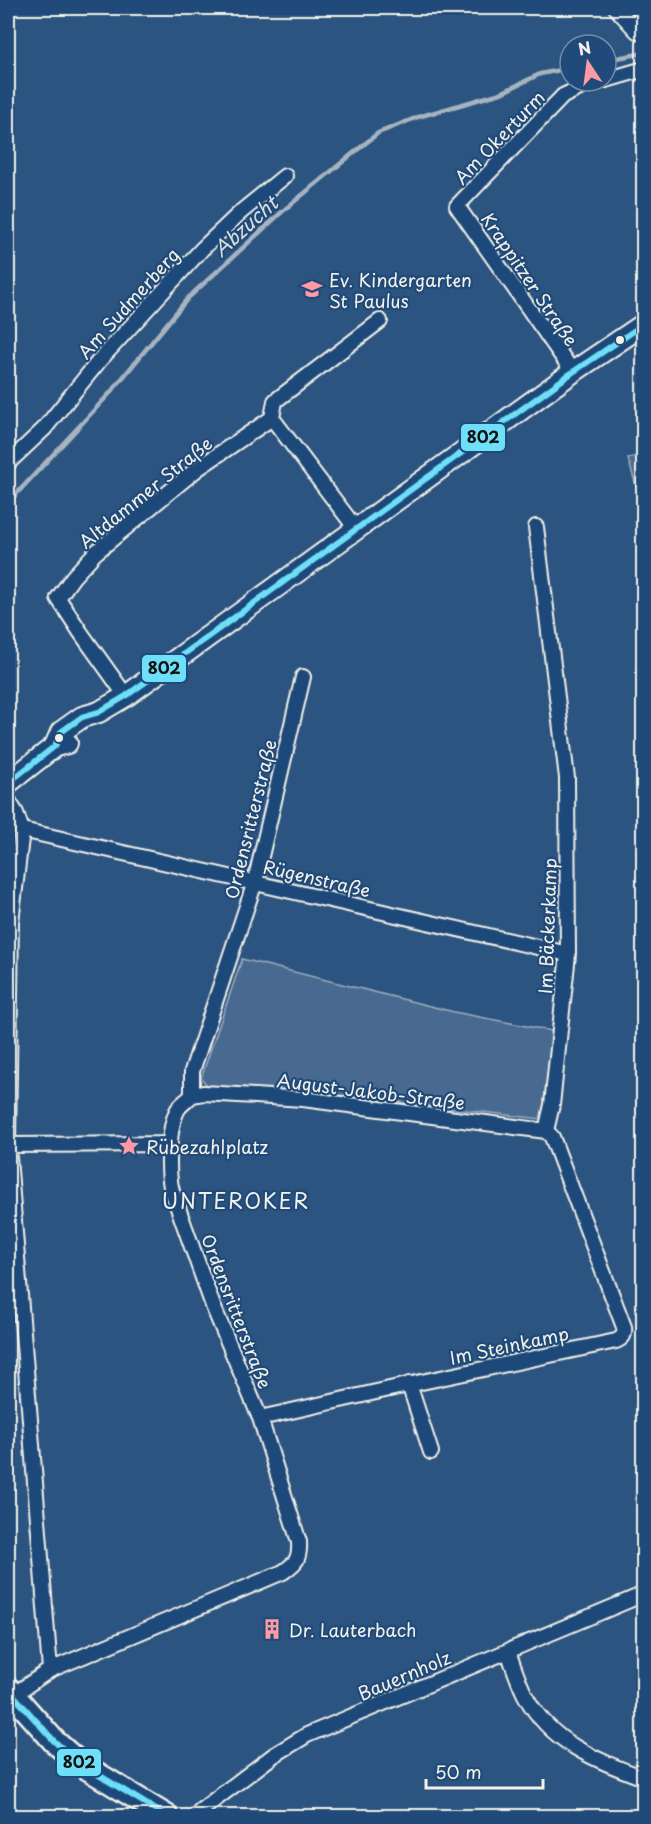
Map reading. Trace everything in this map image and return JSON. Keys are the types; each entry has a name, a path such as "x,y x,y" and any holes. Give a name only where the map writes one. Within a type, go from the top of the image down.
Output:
{"main road":[{"path":"8,783 55,746 68,743 90,727 99,712 126,696 573,372 644,324"},
{"path":"10,1692 54,1741 80,1762 166,1816"}],"street":[{"path":"616,8 637,31 644,28"},
{"path":"618,77 644,69"},
{"name":"Am Okerturm","path":"457,206 563,96 569,93"},
{"name":"Am Sudmerberg","path":"8,463 44,429 99,361 202,249 242,211 285,176"},
{"name":"Krappitzer Straße","path":"457,206 573,372"},
{"name":"Altdammer Straße","path":"126,696 58,598 94,553 197,469 272,418 275,401 380,321"},
{"path":"272,418 357,530"},
{"name":"Im Bäckerkamp","path":"536,527 567,778 568,954 552,1104 546,1131"},
{"name":"Ordensritterstraße","path":"50,1670 283,1572 294,1564 300,1554 299,1542 260,1418 210,1296 172,1191 169,1144 178,1110 192,1095 192,1071 255,882 303,677"},
{"path":"8,800 22,830 11,922 8,1145 50,1670 10,1692"},
{"name":"Rügenstraße","path":"22,830 568,954"},
{"name":"August-Jakob-Straße","path":"192,1095 204,1093 303,1099 546,1131"},
{"name":"Im Steinkamp","path":"260,1418 621,1339 625,1333 624,1327 552,1137 546,1131"},
{"path":"8,1145 169,1144"},
{"path":"409,1384 430,1452"},
{"name":"Bauernholz","path":"195,1816 274,1755 307,1736 644,1594"},
{"path":"508,1651 525,1695 545,1725 570,1746 607,1764 644,1778"}],"shaded area":[{"path":"644,453 643,509 628,459"},
{"path":"242,959 454,1012 552,1031 542,1119 303,1091 215,1087 206,1084 201,1078"},
{"path":"643,991 643,1032 636,1011"}],"waterway":[{"name":"Abzucht","path":"618,58 644,53"},
{"name":"Abzucht","path":"8,503 111,392 188,298 284,210 378,133 418,117 501,93 540,74 558,70"}],"transit line":[{"name":"802","path":"8,783 55,746 61,732 82,717 99,712 126,696 573,372 644,324"},
{"name":"802","path":"8,1689 54,1741 79,1763 166,1816"}],"place":[{"name":"Ev. Kindergarten St Paulus","path":"312,289"},
{"name":"Rübezahlplatz","path":"129,1146"},
{"name":"Dr. Lauterbach","path":"272,1629"}],"district":[{"name":"UNTEROKER","path":"236,1200"}]}
